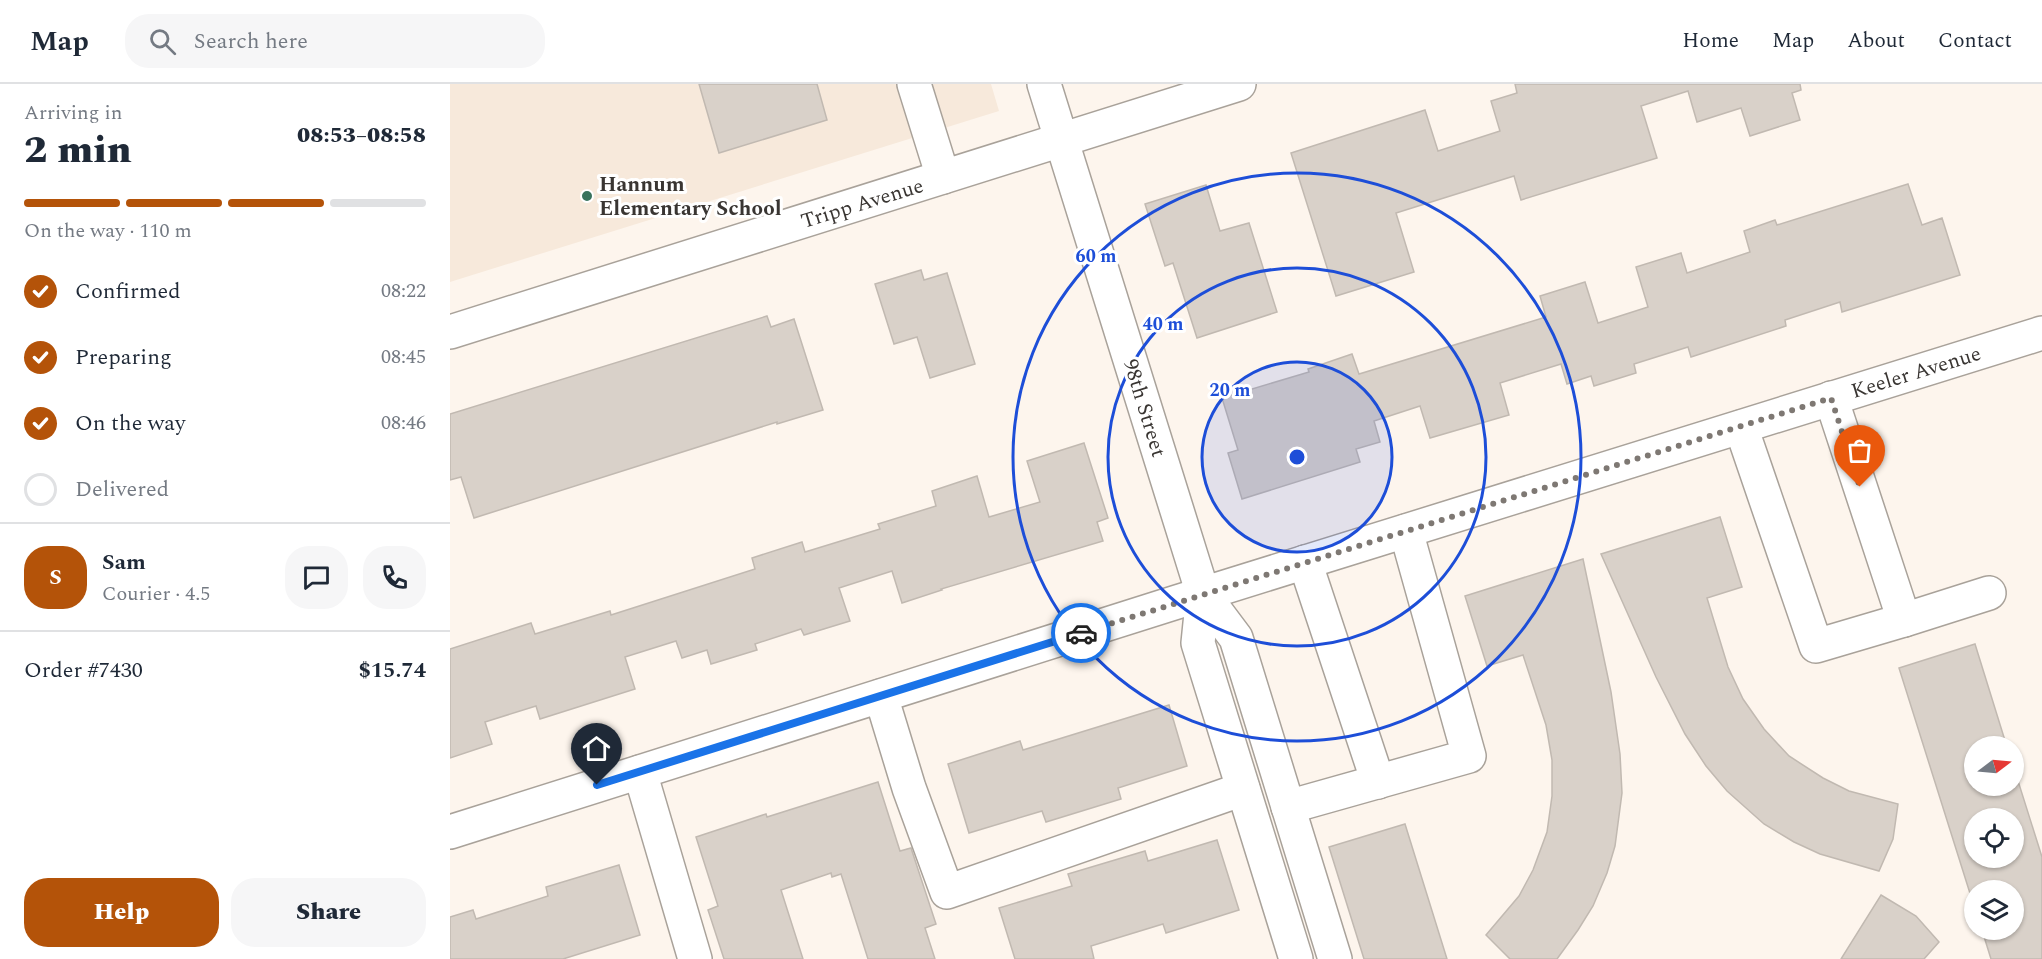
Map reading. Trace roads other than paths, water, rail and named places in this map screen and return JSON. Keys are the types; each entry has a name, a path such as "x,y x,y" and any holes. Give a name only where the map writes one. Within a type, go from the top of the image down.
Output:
{"street":[{"path":"914,84 943,177"},
{"name":"98th Street","path":"1044,84 1203,594"},
{"name":"Tripp Avenue","path":"450,332 1239,84"},
{"name":"Keeler Avenue","path":"450,832 1305,562 2042,333"},
{"path":"1831,398 1904,620"},
{"path":"1741,427 1816,646 1989,593"},
{"path":"1288,807 1469,756 1406,531"},
{"path":"1305,562 1378,782"},
{"path":"1203,594 1198,643 1296,959"},
{"path":"1203,594 1236,638 1335,959"},
{"path":"881,696 909,788 947,892 1243,789"},
{"path":"640,772 695,959"}],"place":[{"name":"Hannum Elementary School","path":"587,196"}]}
